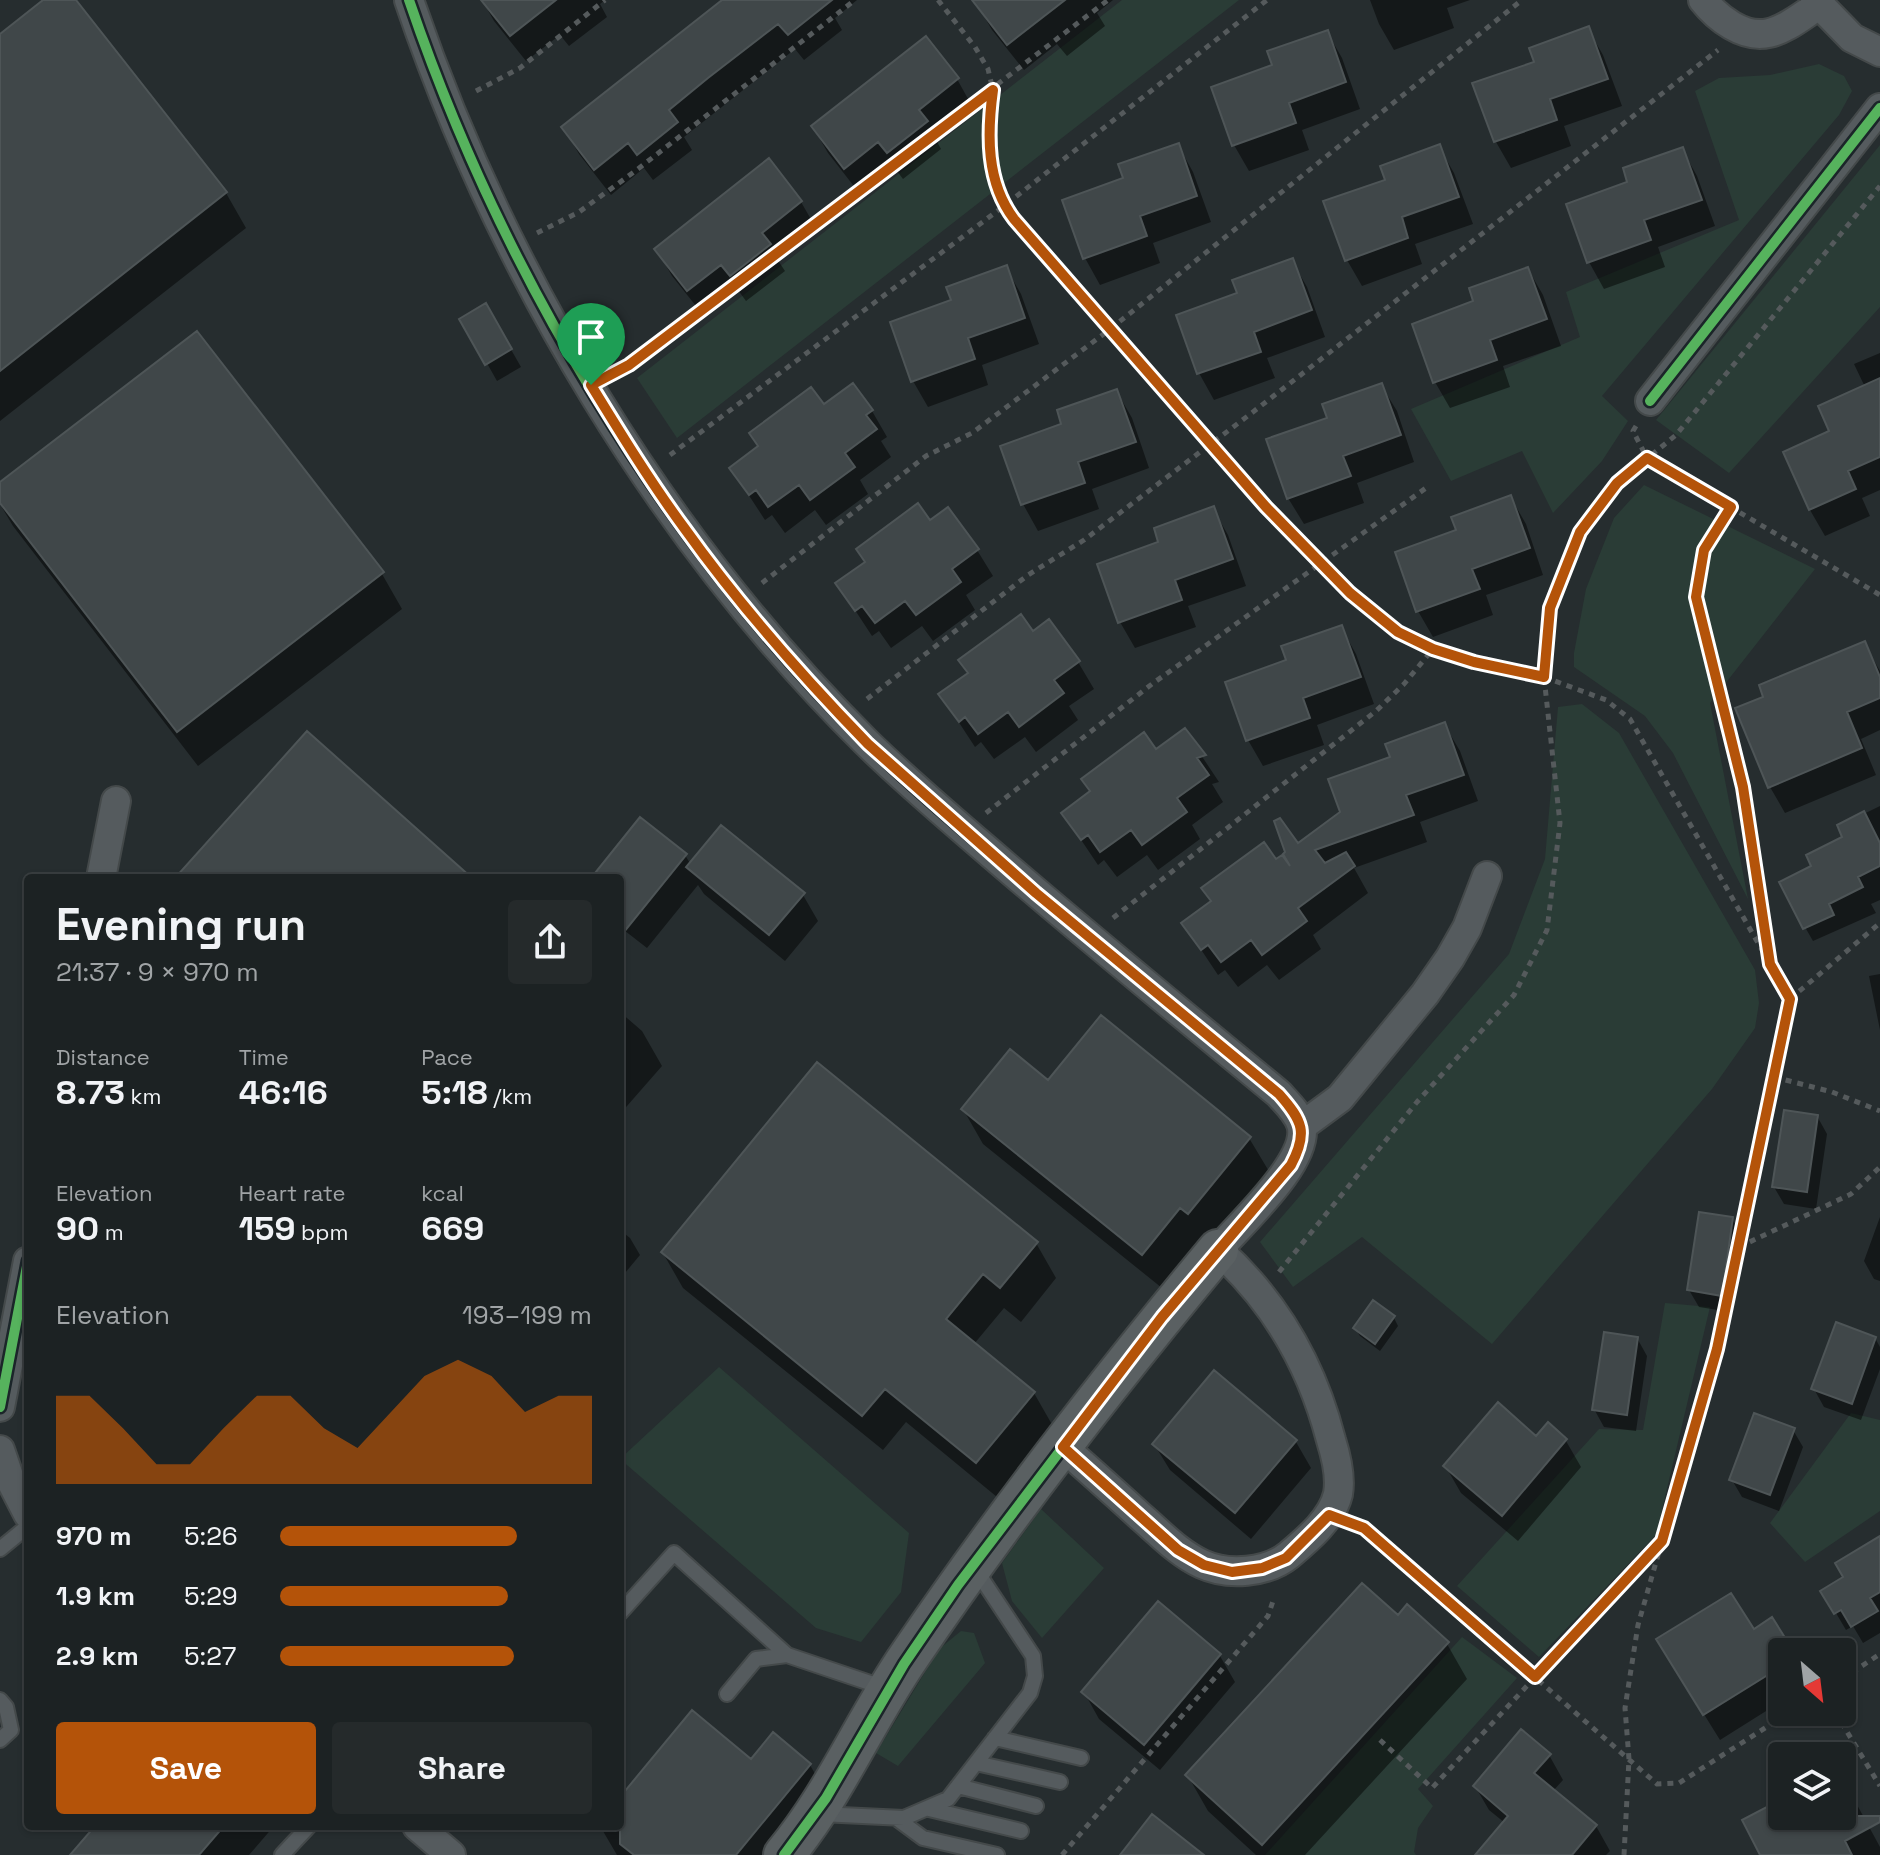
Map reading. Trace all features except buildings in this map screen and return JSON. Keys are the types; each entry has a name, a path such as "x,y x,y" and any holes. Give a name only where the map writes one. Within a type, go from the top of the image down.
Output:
{"street":[{"path":"409,0 448,106 512,245 591,385 646,473 739,601 800,674 868,744 1089,937 1279,1094 1302,1126 1300,1147 1291,1165 1162,1317 973,1566 904,1664 816,1814 784,1855"},
{"path":"1703,0 1724,22 1765,35 1783,28 1817,2 1852,38 1880,52"},
{"path":"1650,401 1880,108"},
{"path":"102,874 116,801"},
{"path":"1302,1126 1340,1098 1425,994 1467,928 1487,876"},
{"path":"1063,1447 1178,1550 1204,1565 1232,1572 1262,1568 1286,1558 1329,1515 1338,1493 1337,1461 1325,1415 1287,1331 1240,1269 1218,1250"},
{"path":"0,1407 24,1282"},
{"path":"0,1450 24,1506"},
{"path":"424,1830 451,1855"}],"lane":[{"path":"0,1549 24,1529"},
{"path":"624,1609 674,1553 787,1655 889,1690"},
{"path":"816,1814 904,1818 948,1799 1030,1693 1035,1676 1033,1656 973,1566"},
{"path":"727,1694 756,1659 787,1655"},
{"path":"0,1700 6,1707 11,1730 0,1740"},
{"path":"995,1738 1081,1758"},
{"path":"976,1763 1060,1782"},
{"path":"958,1786 1036,1806"},
{"path":"929,1809 1021,1831"},
{"path":"896,1818 923,1838 997,1855"},
{"path":"282,1855 305,1830"}],"path":[{"path":"448,106 520,68 605,0"},
{"path":"512,245 579,212 855,0"},
{"path":"938,0 988,69 993,90 991,167 1004,206 1040,252 1266,507 1350,593 1398,632 1433,649 1474,662 1544,677 1606,700 1630,719 1790,999"},
{"path":"591,385 629,365 1108,0"},
{"path":"646,473 1004,206 1267,0"},
{"path":"739,601 926,456 972,433 1109,330 1522,0"},
{"path":"843,718 1028,575 1084,540 1210,444 1744,30"},
{"path":"1261,1295 1417,1102 1514,995 1547,930 1560,823 1544,677 1550,608 1580,532 1617,483 1676,435 1880,186"},
{"path":"1650,401 1633,431 1647,458 1880,595"},
{"path":"964,830 1152,684 1426,488"},
{"path":"1731,507 1704,550 1696,597 1743,787 1770,964"},
{"path":"1089,937 1376,711 1433,649"},
{"path":"1624,1855 1629,1759 1625,1708 1638,1625 1717,1349 1790,999 1880,923"},
{"path":"1774,1077 1832,1092 1880,1111"},
{"path":"1738,1247 1851,1194 1880,1167"},
{"path":"1329,1515 1364,1528 1657,1784 1679,1783 1768,1726"},
{"path":"1380,1740 1432,1788 1662,1541"},
{"path":"1062,1855 1268,1616 1286,1558"},
{"path":"1856,1670 1880,1654"},
{"path":"1844,1726 1880,1786"}],"green space":[{"path":"1122,0 1239,0 677,438 637,378"},
{"path":"1819,64 1844,76 1852,91 1839,115 1602,396 1628,421 1602,461 1553,513 1522,451 1451,481 1411,409 1580,337 1566,292 1739,220 1695,91 1719,78 1770,75"},
{"path":"1880,145 1880,307 1729,473 1656,420"},
{"path":"1644,485 1815,569 1710,703 1748,899 1673,753 1645,716 1574,667 1586,589 1614,518"},
{"path":"1582,704 1619,733 1755,970 1759,1003 1755,1028 1712,1089 1492,1344 1362,1237 1293,1287 1260,1242 1509,954 1545,859 1558,707"},
{"path":"1665,1303 1710,1307 1656,1535 1539,1657 1457,1586 1599,1429 1643,1430"},
{"path":"719,1367 909,1533 901,1592 861,1642 816,1628 624,1462 624,1455"},
{"path":"1851,1413 1880,1420 1880,1511 1805,1562 1770,1523"},
{"path":"1041,1509 1104,1568 1042,1638 1012,1601 1002,1563"},
{"path":"961,1631 974,1633 985,1663 898,1766 876,1753 939,1649"},
{"path":"1462,1637 1517,1678 1418,1789 1433,1806 1418,1828 1416,1855 1265,1855"}],"cycle path":[{"path":"409,0 447,101 491,202 540,301 596,397 656,490 721,579 792,663 866,742 1060,913 1279,1094 1300,1127 1300,1144 1291,1165 1162,1317 958,1585 904,1664 826,1798 784,1855"},
{"path":"1650,401 1880,108"},
{"path":"0,1407 24,1282"}],"route":[{"path":"993,90 991,167 1004,206 1040,252 1266,507 1350,593 1398,632 1433,649 1474,662 1544,677 1550,608 1580,532 1617,483 1647,458 1731,507 1704,550 1696,597 1743,787 1770,964 1790,999 1717,1349 1662,1541 1535,1677 1364,1528 1329,1515 1286,1558 1262,1568 1232,1572 1204,1565 1178,1550 1063,1447 1162,1317 1291,1165 1300,1147 1302,1126 1279,1094 1036,893 940,809 868,744 800,674 684,529 591,385 629,365 993,90"}]}
